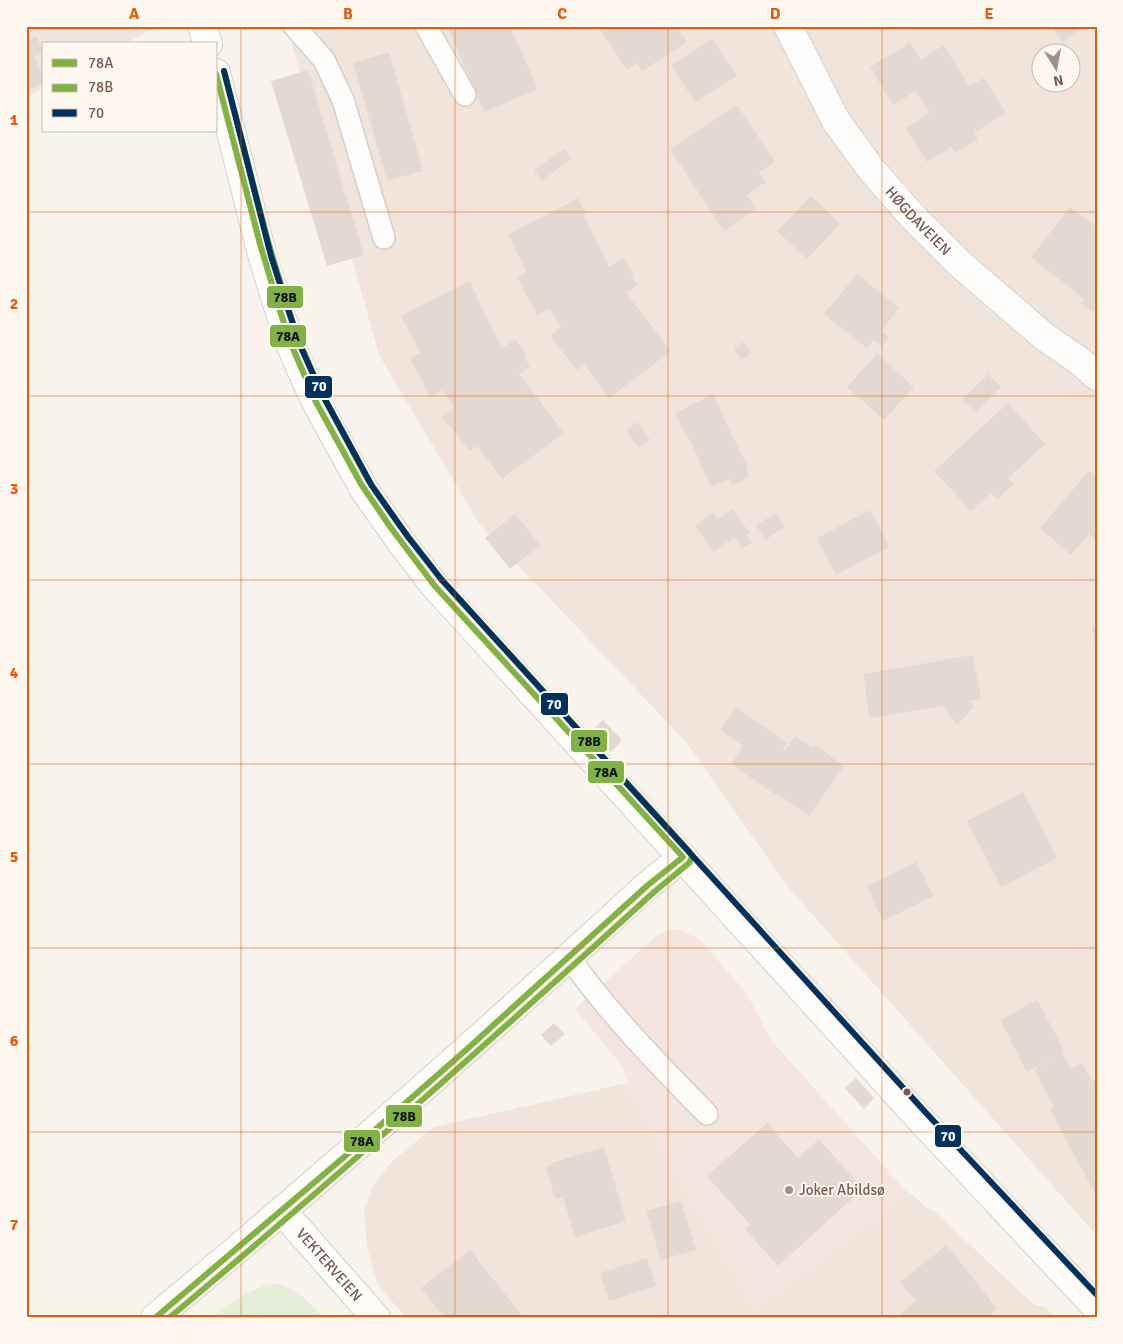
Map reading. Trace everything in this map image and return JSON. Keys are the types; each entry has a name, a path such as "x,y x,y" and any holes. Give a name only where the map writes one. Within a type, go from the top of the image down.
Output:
{"main road":[{"path":"202,26 207,42"},
{"name":"HØGDAVEIEN","path":"788,26 836,121 871,169 912,216 979,281 1046,338 1077,359 1097,376"},
{"path":"218,81 264,258 291,346 313,396 365,491 401,542 434,585 921,1120 1097,1308"},
{"path":"155,1318 283,1212 438,1076 648,885 683,857"},
{"name":"VEKTERVEIEN","path":"283,1212 376,1318"}],"lane":[{"path":"294,26 324,60 344,100 384,238"},
{"path":"426,26 465,95"},
{"path":"569,957 588,984 654,1060 706,1114"}],"shaded area":[{"path":"26,26 157,26 129,42 42,42 42,89 26,98"},
{"path":"287,26 1097,26 1097,1236 788,887 686,742 480,525 379,355"},
{"path":"669,930 679,930 699,939 749,998 771,1040 909,1194 754,1310 629,1090 623,1067 575,1009 656,936"},
{"path":"627,1083 629,1090 754,1310 909,1194 913,1195 928,1209 934,1211 1035,1305 1045,1307 1055,1318 406,1318 378,1285 367,1248 364,1212 372,1188 390,1163 434,1127"}],"green space":[{"path":"269,1284 293,1290 324,1318 210,1318 238,1298"}],"building":[{"path":"447,26 510,26 538,89 484,112"},
{"path":"598,26 676,26 687,42 642,71 637,63 627,70"},
{"path":"1051,26 1084,26 1063,42"},
{"path":"36,36 42,48 42,53 34,57 42,73 42,84 26,91 26,41"},
{"path":"712,39 737,76 695,102 671,65"},
{"path":"910,43 921,60 944,45 969,86 984,78 1006,113 974,133 978,139 954,153 951,147 927,162 906,128 930,113 916,91 893,105 870,67"},
{"path":"389,52 423,171 387,181 353,63"},
{"path":"308,70 364,255 327,266 271,81"},
{"path":"737,105 775,162 759,172 766,182 747,195 756,209 724,231 670,149"},
{"path":"564,149 571,159 542,181 534,170"},
{"path":"811,196 840,224 807,259 777,231"},
{"path":"578,198 586,214 583,215 609,267 623,258 633,274 631,275 637,285 626,293 671,351 609,398 584,364 577,370 550,336 561,327 550,309 537,315 517,277 527,272 508,235"},
{"path":"1070,207 1097,227 1097,308 1093,312 1081,303 1084,299 1031,257"},
{"path":"857,274 899,308 881,331 889,337 882,346 874,340 867,348 824,314"},
{"path":"469,281 502,348 516,339 526,355 524,356 530,367 519,374 564,433 502,479 477,446 470,451 442,417 454,408 443,390 430,397 410,358 420,353 401,316"},
{"path":"743,342 751,353 741,360 734,349"},
{"path":"877,354 914,387 884,420 847,387"},
{"path":"988,374 1001,387 976,412 962,400"},
{"path":"713,394 749,469 746,470 749,477 732,486 729,479 711,487 689,438 675,413"},
{"path":"1008,403 1045,444 1008,478 1014,484 997,499 991,493 971,511 934,471"},
{"path":"638,422 650,440 638,447 626,430"},
{"path":"1089,471 1097,478 1097,541 1089,534 1071,555 1040,528"},
{"path":"732,509 750,533 747,535 752,542 742,548 734,537 714,552 695,526 713,513 717,520"},
{"path":"870,510 889,547 836,575 817,538"},
{"path":"776,513 785,527 765,540 756,525"},
{"path":"515,514 540,545 510,569 485,538"},
{"path":"1092,626 1097,626 1097,653 1096,653"},
{"path":"973,655 981,699 969,701 974,707 957,725 943,706 870,718 863,674"},
{"path":"736,707 787,743 783,749 785,750 795,736 813,748 815,745 844,766 809,816 731,764 743,746 720,730"},
{"path":"603,720 622,740 611,752 592,731"},
{"path":"1023,792 1057,858 1001,887 967,821"},
{"path":"917,862 933,896 883,921 867,886"},
{"path":"1037,1000 1065,1052 1062,1054 1071,1069 1082,1063 1092,1081 1095,1079 1097,1083 1097,1192 1095,1193 1050,1110 1054,1107 1034,1070 1058,1056 1027,1072 1000,1020"},
{"path":"554,1023 565,1034 551,1046 541,1035"},
{"path":"856,1078 874,1098 864,1109 845,1088"},
{"path":"767,1123 798,1158 819,1139 863,1189 778,1266 745,1229 750,1225 707,1176"},
{"path":"604,1147 626,1221 575,1237 563,1197 555,1199 546,1167 553,1165 552,1163"},
{"path":"681,1201 696,1250 661,1260 646,1211"},
{"path":"947,1245 997,1309 986,1318 904,1318 901,1313 916,1301 900,1282"},
{"path":"470,1250 524,1318 445,1318 421,1288"},
{"path":"647,1258 656,1286 609,1301 600,1273"}],"transit line":[{"name":"78B","path":"169,1318 414,1108 654,892 689,863 692,857 689,851 441,579 368,480 324,398 299,341 268,241 224,71"},
{"name":"70","path":"224,71 271,256 299,343 321,392 372,486 408,537 441,579 927,1114 1097,1295"},
{"name":"78A","path":"155,1318 343,1158 466,1050 648,885 683,857 434,585 361,484 316,402 291,344 260,244 218,82"}],"place":[{"name":"Joker Abildsø","path":"789,1190"}]}
